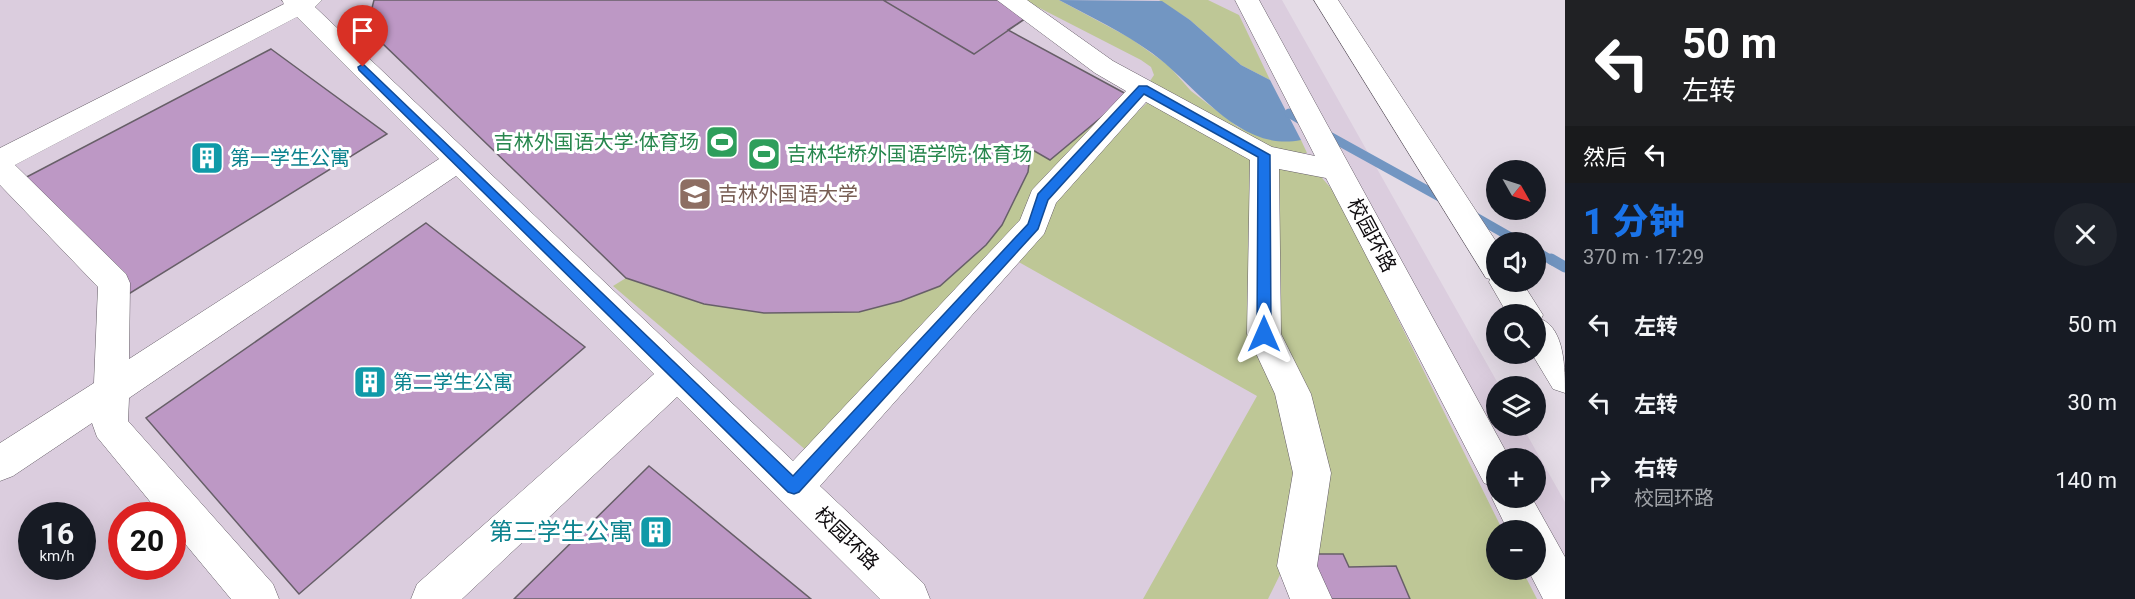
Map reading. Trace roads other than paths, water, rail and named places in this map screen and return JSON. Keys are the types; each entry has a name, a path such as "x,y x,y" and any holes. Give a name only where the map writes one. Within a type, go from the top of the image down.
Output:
{"street":[{"path":"1009,0 1033,13 1104,67 1264,155 1305,165 1330,157"},
{"path":"1222,0 1250,7"},
{"path":"1326,0 1486,253"},
{"path":"0,160 301,2"},
{"name":"校园环路","path":"301,2 458,160 909,599"},
{"name":"校园环路","path":"1250,7 1486,450"},
{"path":"794,487 1034,226 1042,198 1143,89"},
{"path":"1264,155 1264,334 1293,394 1312,473 1297,566 1311,599"},
{"path":"0,464 458,160"},
{"path":"0,167 114,283 110,426 258,599"},
{"path":"1546,346 1565,378"},
{"path":"432,599 678,374"},
{"path":"1546,563 1565,599"}],"water":[{"path":"1059,0 1162,1 1190,20 1241,65 1270,80 1301,140 1279,141 1258,136 1238,126 1219,113 1168,66 1141,45"}],"waterway":[{"path":"1289,113 1306,123"},
{"path":"1322,132 1445,200"},
{"path":"1472,215 1502,232"},
{"path":"1546,257 1553,261"},
{"path":"1551,259 1565,267"}],"place":[{"name":"吉林外国语大学·体育场","path":"722,142"},
{"name":"吉林华桥外国语学院·体育场","path":"764,154"},
{"name":"第一学生公寓","path":"207,158"},
{"name":"吉林外国语大学","path":"695,194"},
{"name":"第二学生公寓","path":"370,382"},
{"name":"第三学生公寓","path":"656,532"}]}
